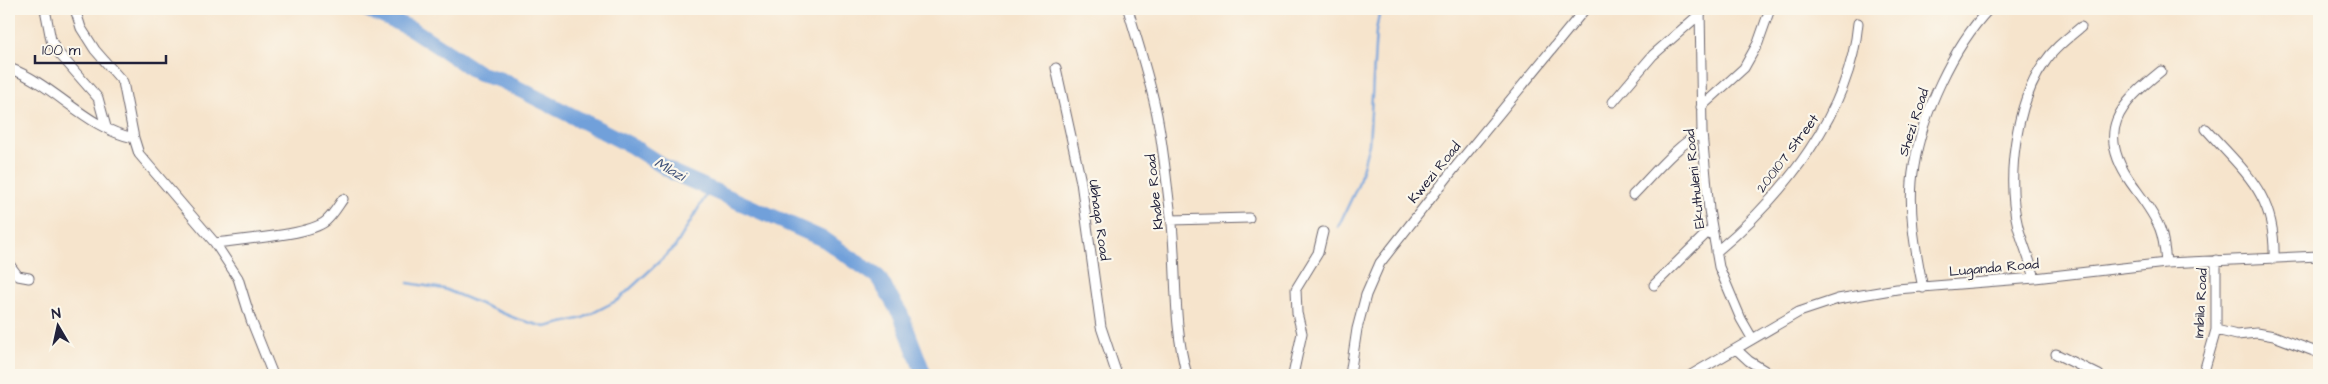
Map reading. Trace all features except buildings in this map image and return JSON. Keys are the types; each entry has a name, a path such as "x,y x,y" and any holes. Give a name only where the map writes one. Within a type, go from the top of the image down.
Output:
{"street":[{"path":"45,9 50,40 56,50 98,98 106,128"},
{"path":"74,9 81,28 94,50 123,82 134,138 144,160 215,243 238,278 251,320 274,375"},
{"name":"Khabe Road","path":"1128,9 1156,113 1163,149 1171,220 1176,310 1181,350 1187,375"},
{"name":"Kwezi Road","path":"1350,375 1357,329 1366,295 1380,263 1453,170 1586,9"},
{"path":"1701,107 1744,68 1758,43 1770,9"},
{"name":"Shezi Road","path":"1923,288 1918,266 1911,202 1913,167 1922,133 1941,83 1966,39 1989,9"},
{"path":"1613,102 1653,55 1700,11"},
{"name":"Ekuthuleni Road","path":"1700,11 1702,133 1712,228 1716,252 1730,295 1752,338"},
{"name":"200107 Street","path":"1716,252 1763,208 1813,146 1827,124 1851,62 1858,23"},
{"path":"2035,278 2018,227 2013,200 2012,171 2015,146 2021,118 2035,76 2046,60 2080,27"},
{"path":"9,68 51,90 116,135 134,138"},
{"name":"Ubhaqa Road","path":"1056,68 1081,182 1101,327 1117,375"},
{"path":"2161,71 2141,87 2120,113 2114,126 2113,142 2116,157 2124,172 2160,228 2166,263"},
{"path":"2206,129 2257,186 2265,198 2271,215 2274,259"},
{"path":"1633,195 1682,146 1702,133"},
{"path":"215,243 279,234 319,225 328,219 343,199"},
{"path":"1171,220 1249,218"},
{"path":"1654,285 1712,228"},
{"path":"1293,375 1302,333 1297,313 1296,289 1318,253 1323,232"},
{"name":"Luganda Road","path":"1691,375 1799,312 1838,299 1897,289 2035,278 2166,263 2319,256"},
{"name":"Imbila Road","path":"2203,375 2216,330 2216,260"},
{"path":"9,264 18,276 29,278"},
{"path":"2216,330 2237,335 2257,333 2274,336 2319,353"},
{"path":"1736,349 1749,361 1772,375"},
{"path":"2056,354 2099,375"}],"waterway":[{"name":"Mlazi","path":"366,9 412,29 480,74 501,80 630,145 674,173 825,240 878,277 901,315 924,375"},
{"path":"1338,227 1358,185 1369,144 1376,31 1380,9"},
{"path":"408,283 444,289 517,319 545,327 583,318 618,300 675,247 710,189"}]}
